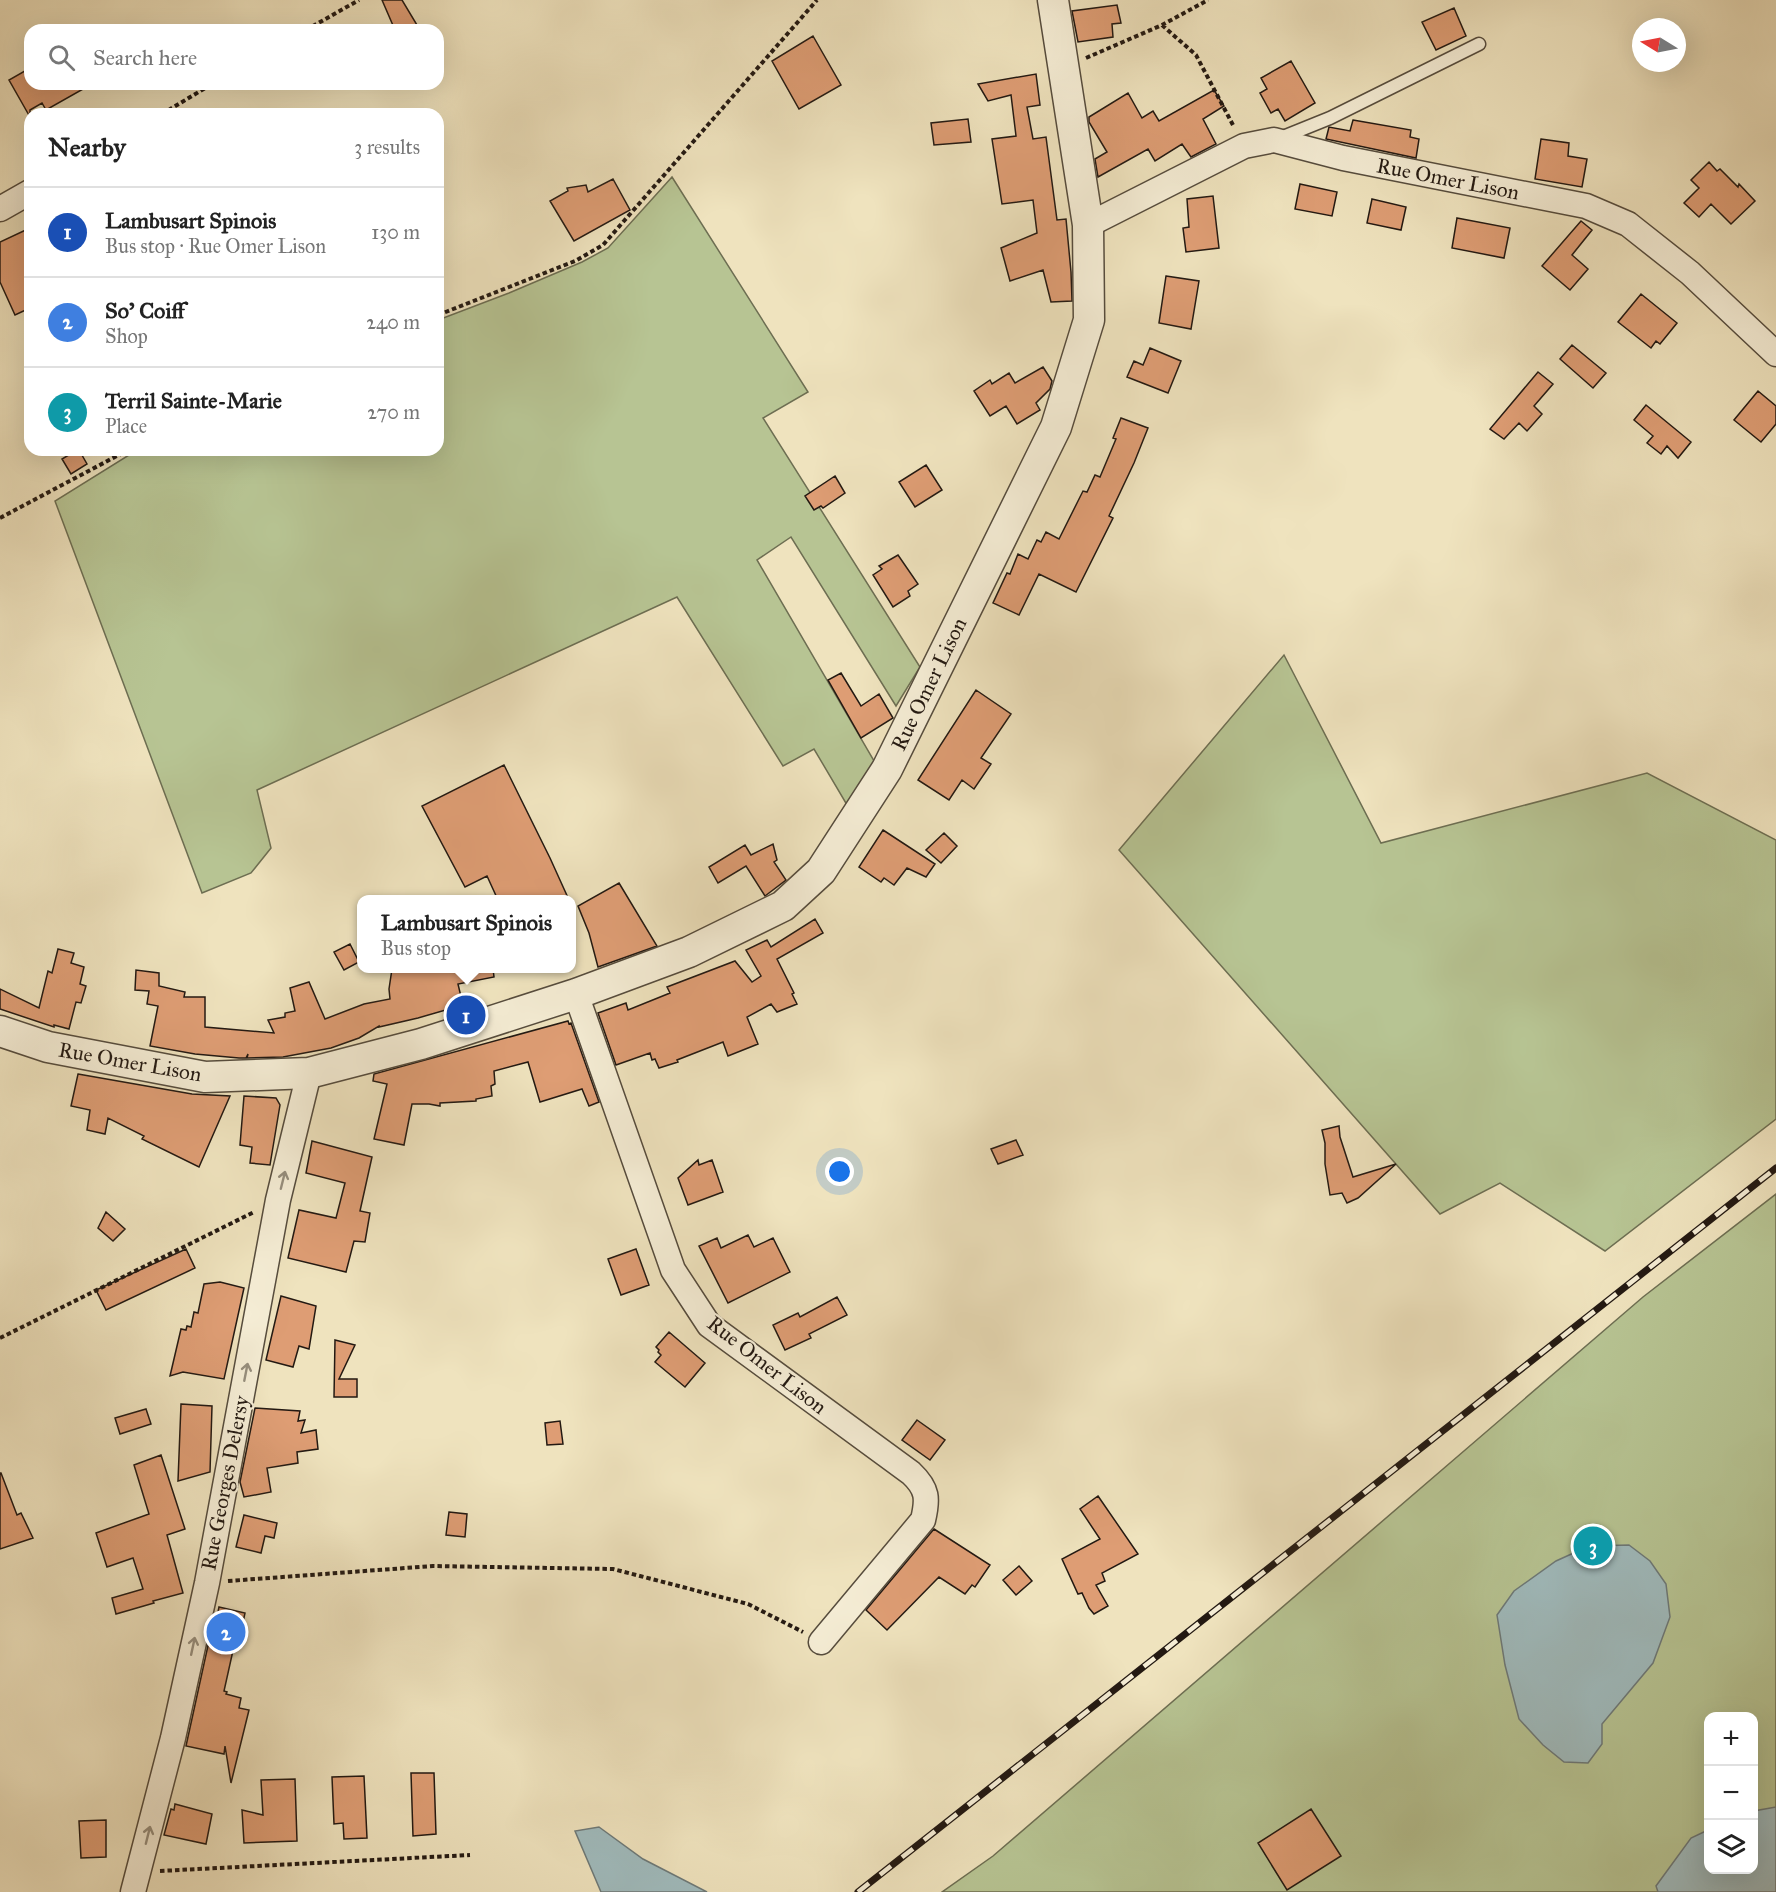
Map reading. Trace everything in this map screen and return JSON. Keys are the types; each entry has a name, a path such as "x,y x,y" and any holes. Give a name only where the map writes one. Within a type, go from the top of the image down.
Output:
{"street":[{"name":"Rue Omer Lison","path":"0,1031 48,1047 205,1077 309,1073 421,1044 576,994 689,952 783,906 821,871 887,769 1056,427 1089,320 1088,225 1053,0"},
{"name":"Rue Omer Lison","path":"1088,225 1244,146 1274,140 1343,158 1586,206 1628,224 1637,231 1690,273 1776,354"},
{"path":"0,209 24,195"},
{"name":"Rue Omer Lison","path":"576,994 673,1270 708,1325 911,1473 921,1482 926,1493 927,1503 923,1520 822,1642"},
{"name":"Rue Georges Delersy","path":"136,1882 173,1738 207,1583 278,1200 309,1073"}],"lane":[{"path":"1274,140 1330,118 1479,44"}],"path":[{"path":"317,24 359,0"},
{"path":"444,313 575,261 603,245 817,0"},
{"path":"1063,68 1162,24 1208,0"},
{"path":"1162,24 1196,55 1244,146"},
{"path":"172,108 202,90"},
{"path":"0,518 117,456"},
{"path":"0,1338 278,1200"},
{"path":"207,1583 433,1566 613,1569 748,1604 822,1642"},
{"path":"136,1882 470,1855"}],"green space":[{"path":"672,177 808,392 763,418 920,667 896,706 791,537 757,560 877,766 850,810 814,749 783,766 677,597 257,790 271,848 251,873 202,893 55,501 127,456 444,456 444,318 582,262 608,248"},
{"path":"1284,655 1381,843 1647,773 1776,840 1776,1119 1605,1251 1500,1183 1440,1214 1119,850"},
{"path":"1776,1194 1776,1892 942,1892 993,1856 1643,1297"}],"water":[{"path":"1629,1545 1650,1561 1666,1584 1670,1617 1653,1663 1602,1724 1602,1744 1588,1763 1564,1762 1543,1745 1519,1719 1505,1665 1497,1615 1514,1591 1556,1561 1589,1546"},
{"path":"1776,1807 1776,1892 1658,1892 1656,1886 1691,1838 1704,1832 1704,1874 1758,1874 1758,1810"},
{"path":"599,1827 643,1859 707,1892 601,1892 575,1831"}],"building":[{"path":"382,0 402,0 416,24 392,24"},
{"path":"1117,5 1121,23 1112,24 1113,37 1078,42 1072,11"},
{"path":"1454,8 1466,36 1436,50 1422,22"},
{"path":"813,36 841,85 799,109 772,61"},
{"path":"1291,61 1315,103 1285,121 1278,109 1271,113 1260,93 1267,89 1261,78"},
{"path":"24,71 24,90 81,90 50,108 45,108 42,103 33,108 25,108 9,80"},
{"path":"1036,74 1040,105 1027,107 1033,139 1046,137 1057,220 1066,219 1072,301 1051,302 1043,270 1010,281 1001,248 1037,233 1033,200 1002,204 992,139 1016,136 1011,95 988,101 978,84"},
{"path":"1214,90 1224,106 1203,119 1216,144 1191,157 1182,144 1155,161 1148,149 1098,177 1095,159 1107,152 1089,122 1089,117 1128,93 1142,118 1153,111 1159,121"},
{"path":"968,119 971,142 934,145 931,123"},
{"path":"1353,120 1411,130 1410,137 1419,139 1416,158 1326,139 1329,127 1350,131"},
{"path":"1541,139 1569,143 1568,156 1587,159 1582,187 1535,179"},
{"path":"1709,162 1717,171 1720,169 1738,187 1739,184 1755,201 1731,224 1711,204 1699,217 1684,203 1699,188 1691,180"},
{"path":"613,179 630,210 574,241 550,201 568,191 567,188 586,185 588,192"},
{"path":"1300,184 1337,192 1332,216 1295,209"},
{"path":"1213,196 1219,248 1186,252 1183,228 1189,227 1187,199"},
{"path":"1372,199 1406,207 1401,230 1367,223"},
{"path":"1457,218 1510,228 1504,258 1452,248"},
{"path":"1581,221 1592,230 1572,255 1588,269 1570,290 1542,266"},
{"path":"24,231 24,311 15,315 0,282 0,242"},
{"path":"1166,276 1199,281 1191,329 1159,323"},
{"path":"1641,294 1677,323 1660,344 1656,341 1651,348 1618,322"},
{"path":"1572,345 1606,373 1593,388 1560,359"},
{"path":"1150,348 1181,361 1168,393 1127,377 1134,361 1143,365"},
{"path":"1043,367 1052,381 1050,389 1036,403 1040,410 1017,424 1006,406 990,416 974,391 990,380 992,384 1009,373 1015,383"},
{"path":"1538,372 1553,384 1534,406 1542,414 1527,431 1519,423 1504,439 1490,429"},
{"path":"1758,391 1776,406 1776,424 1761,442 1734,420"},
{"path":"1646,405 1691,442 1678,458 1667,446 1661,454 1647,443 1653,436 1634,420"},
{"path":"1121,418 1148,428 1109,516 1113,518 1076,592 1039,574 1019,615 993,603 1007,573 1010,574 1018,554 1028,559 1037,540 1041,542 1046,532 1059,539 1083,491 1087,492 1095,475 1100,477 1116,439 1113,438"},
{"path":"67,456 82,456 87,464 71,474 62,459"},
{"path":"926,465 942,490 915,507 899,482"},
{"path":"835,476 845,493 823,508 821,506 814,510 805,496"},
{"path":"898,555 918,584 908,591 910,596 893,607 873,575 882,569 879,566"},
{"path":"841,673 861,706 879,694 893,718 861,738 828,680"},
{"path":"976,690 1011,714 981,758 991,764 974,789 962,780 949,800 918,780"},
{"path":"504,765 567,895 496,895 487,876 465,887 422,806"},
{"path":"883,830 935,864 926,877 907,868 894,885 884,878 881,882 859,867"},
{"path":"944,833 957,846 941,863 926,850"},
{"path":"773,844 777,860 774,862 786,880 765,896 746,866 718,883 709,867 745,845 751,855"},
{"path":"619,883 657,946 598,967 589,933 578,906"},
{"path":"815,919 823,933 777,959 797,1004 777,1012 771,1004 747,1017 758,1044 728,1056 723,1042 659,1068 655,1059 652,1060 650,1053 616,1065 598,1013 626,1003 628,1010 670,993 667,987 735,961 752,982 761,976 746,950 767,940 771,947"},
{"path":"350,944 357,963 344,970 334,952"},
{"path":"58,949 74,953 71,963 84,967 80,984 86,986 81,1003 76,1002 69,1029 54,1025 54,1027 0,1009 0,989 39,1008 48,971 52,973"},
{"path":"136,970 159,973 159,986 185,992 184,997 205,997 205,1027 274,1033 268,1020 285,1017 285,1013 295,1011 290,988 309,982 325,1019 364,1004 390,999 391,973 494,973 494,977 458,984 463,1005 379,1026 359,1038 331,1048 283,1057 247,1058 248,1054 246,1058 239,1058 195,1054 150,1046 158,1006 147,1004 149,991 135,990"},
{"path":"568,1021 569,1024 571,1023 599,1102 589,1106 582,1089 540,1102 528,1062 494,1071 495,1084 491,1086 492,1096 476,1099 476,1101 440,1103 440,1106 412,1104 404,1145 374,1139 387,1084 373,1081 374,1074"},
{"path":"78,1074 192,1094 230,1096 199,1167 142,1139 144,1136 108,1118 105,1134 87,1130 90,1110 71,1106"},
{"path":"244,1096 276,1098 280,1105 270,1165 250,1163 252,1147 240,1145"},
{"path":"1339,1126 1340,1137 1353,1177 1396,1164 1358,1198 1347,1203 1342,1193 1330,1195 1325,1164 1325,1143 1322,1130"},
{"path":"1016,1140 1023,1155 998,1164 991,1149"},
{"path":"312,1141 372,1157 360,1211 370,1213 365,1242 354,1241 346,1272 288,1258 299,1210 336,1218 345,1183 306,1173"},
{"path":"698,1160 699,1165 712,1160 723,1192 688,1205 678,1178"},
{"path":"106,1212 125,1229 113,1241 98,1228"},
{"path":"748,1235 754,1247 773,1238 790,1272 728,1303 699,1246 717,1238 721,1248"},
{"path":"186,1249 195,1268 106,1310 96,1290"},
{"path":"636,1249 649,1285 621,1295 608,1259"},
{"path":"220,1282 244,1288 224,1379 183,1372 170,1376 181,1329 186,1330 187,1326 191,1327 194,1312 198,1313 204,1284"},
{"path":"281,1296 316,1306 309,1349 299,1346 293,1367 266,1360"},
{"path":"837,1297 847,1315 809,1334 811,1338 785,1350 773,1325 798,1313 800,1317"},
{"path":"669,1332 705,1363 685,1387 655,1362 661,1355 656,1347"},
{"path":"335,1340 355,1345 339,1379 357,1379 357,1397 334,1397"},
{"path":"181,1404 212,1406 210,1472 178,1481"},
{"path":"255,1408 300,1411 298,1421 305,1420 301,1433 316,1430 318,1449 297,1452 298,1463 267,1468 271,1492 244,1497 240,1482"},
{"path":"146,1409 151,1424 120,1434 115,1418"},
{"path":"917,1420 945,1440 930,1460 902,1440"},
{"path":"560,1421 563,1444 547,1445 545,1423"},
{"path":"161,1455 185,1529 167,1535 183,1593 116,1614 112,1598 143,1589 133,1558 107,1567 96,1533 149,1514 134,1465"},
{"path":"0,1473 17,1515 21,1513 33,1538 0,1549"},
{"path":"1098,1496 1138,1554 1102,1573 1105,1581 1096,1585 1108,1606 1094,1614 1082,1593 1078,1594 1062,1559 1100,1539 1080,1509"},
{"path":"449,1512 467,1514 465,1537 446,1535"},
{"path":"244,1515 277,1523 274,1538 265,1536 261,1553 236,1547"},
{"path":"934,1529 990,1565 975,1587 972,1585 965,1594 939,1577 887,1630 866,1610"},
{"path":"1019,1566 1032,1581 1016,1595 1003,1580"},
{"path":"219,1607 245,1613 238,1646 234,1646 224,1691 227,1692 226,1694 241,1698 239,1708 249,1710 231,1783 225,1746 224,1754 186,1746 209,1641 212,1641"},
{"path":"411,1773 434,1773 436,1834 413,1836"},
{"path":"364,1776 367,1838 344,1839 343,1823 334,1824 332,1777"},
{"path":"295,1779 297,1841 244,1843 242,1810 263,1815 261,1780"},
{"path":"175,1804 212,1814 206,1844 164,1835 171,1809 174,1810"},
{"path":"1311,1809 1341,1856 1287,1890 1258,1843"},
{"path":"106,1820 106,1857 81,1858 79,1821"}],"railway":[{"path":"858,1892 1776,1168"}],"place":[{"name":"Lambusart Spinois","path":"466,1015"},
{"name":"Terril Sainte-Marie","path":"1593,1546"},
{"name":"So' Coiff","path":"226,1632"}]}
